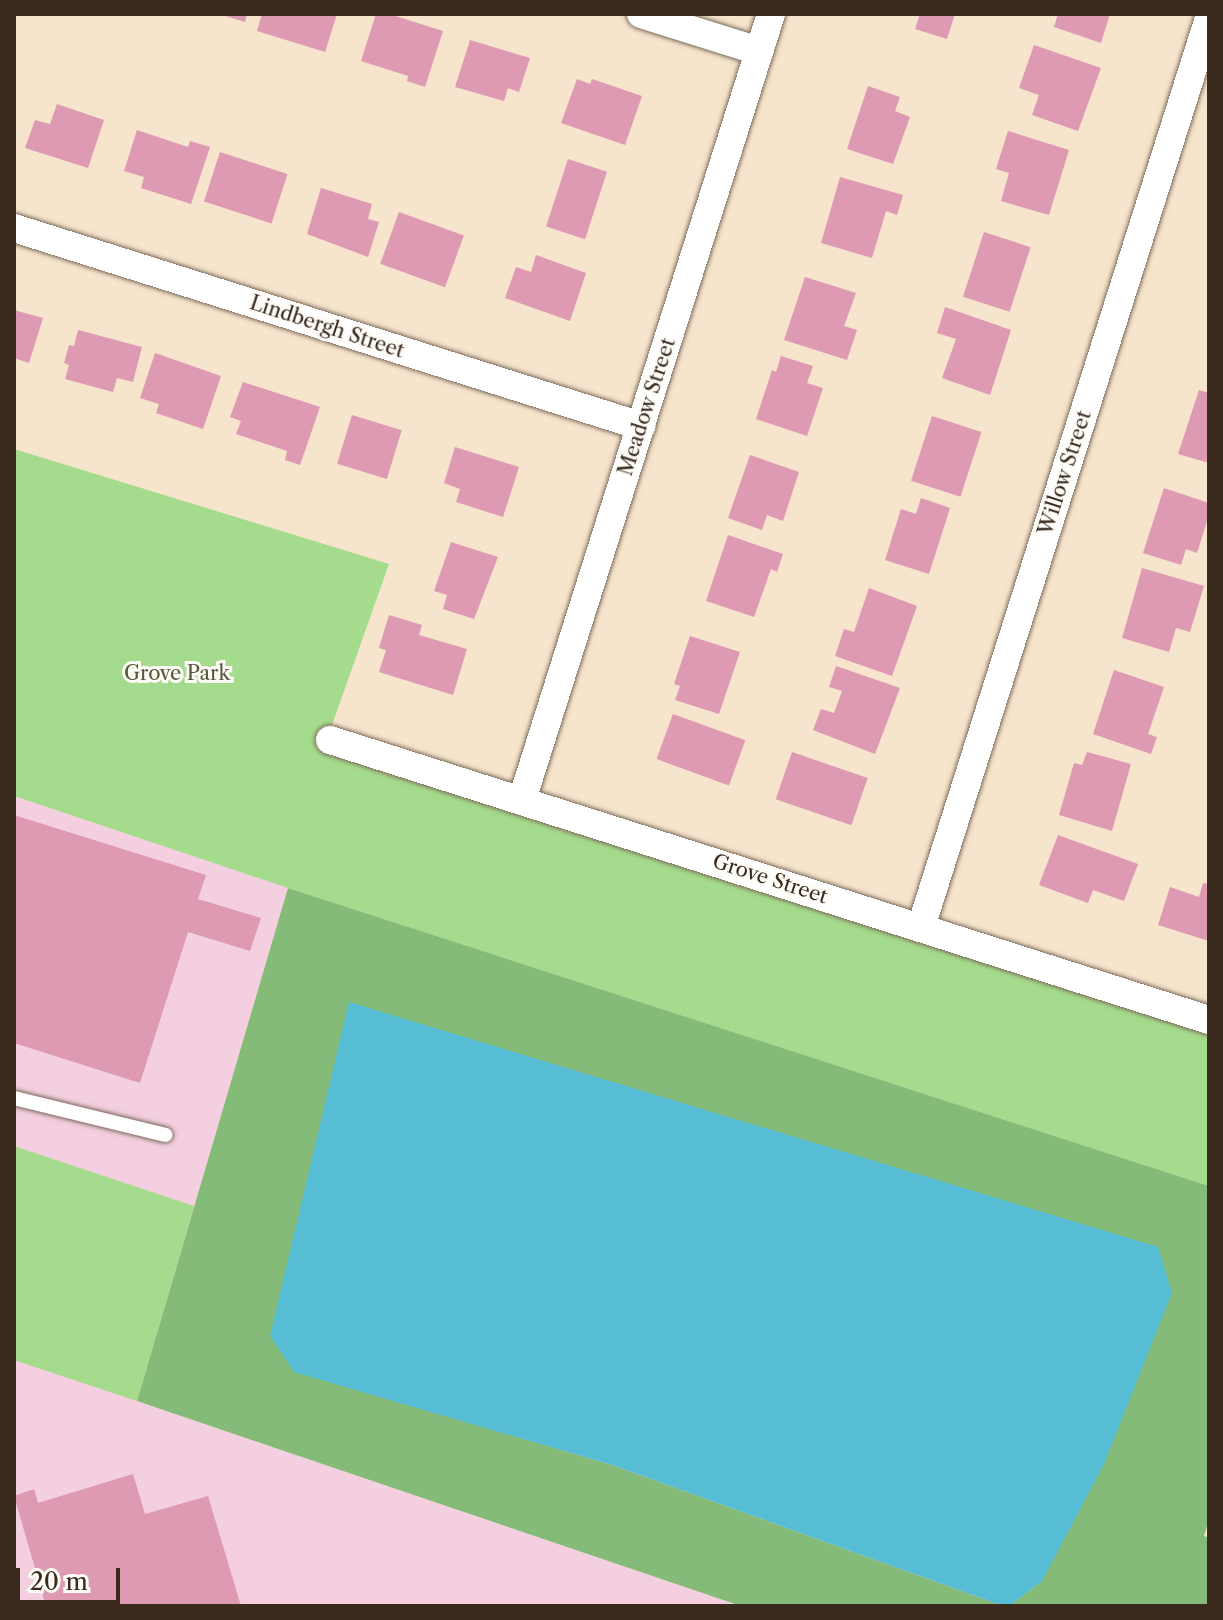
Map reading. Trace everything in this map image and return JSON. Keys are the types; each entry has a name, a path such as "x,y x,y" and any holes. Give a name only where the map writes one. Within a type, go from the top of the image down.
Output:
{"street":[{"path":"641,14 759,51"},
{"name":"Meadow Street","path":"522,800 771,14"},
{"name":"Willow Street","path":"921,927 1209,18"},
{"name":"Lindbergh Street","path":"14,228 641,426"},
{"name":"Grove Street","path":"330,740 1209,1020"}],"lane":[{"path":"14,1098 166,1135"}],"shaded area":[{"path":"14,796 288,888 137,1401 741,1606 14,1606"}],"green space":[{"name":"Grove Park","path":"14,449 389,564 327,739 1209,1020 1209,1186 288,888 14,796"},
{"path":"288,888 1209,1186 1209,1519 1204,1536 1209,1538 1209,1606 1009,1606 1042,1581 294,1371 612,1465 1003,1606 741,1606 137,1401"},
{"path":"14,1146 194,1206 137,1401 14,1360"}],"water":[{"path":"349,1002 1158,1247 1172,1293 1104,1464 1042,1581 1009,1606 1003,1606 612,1465 294,1372 270,1336"}],"building":[{"path":"219,14 247,14 245,22"},
{"path":"262,14 337,14 325,52 257,31"},
{"path":"376,14 389,14 443,31 425,87 407,81 408,76 361,61"},
{"path":"920,14 955,14 947,39 915,29"},
{"path":"1058,14 1110,14 1101,43 1054,27"},
{"path":"470,40 530,58 519,92 508,88 504,101 455,87"},
{"path":"1034,45 1101,68 1078,131 1032,115 1039,95 1019,88"},
{"path":"577,79 590,84 592,79 642,96 625,145 561,123"},
{"path":"868,86 900,97 895,111 910,117 893,164 847,149"},
{"path":"57,104 104,120 88,168 25,148 35,120 50,124"},
{"path":"137,130 188,147 190,141 210,147 191,204 141,188 144,177 124,171"},
{"path":"1008,131 1069,150 1049,215 1001,201 1009,173 996,169"},
{"path":"220,152 288,174 271,223 204,201"},
{"path":"568,159 607,172 585,239 546,227"},
{"path":"840,177 903,195 897,215 886,211 872,258 821,243"},
{"path":"321,188 372,204 368,219 379,222 368,257 307,234"},
{"path":"399,212 464,236 445,287 380,264"},
{"path":"984,232 1031,247 1010,312 963,297"},
{"path":"536,255 586,273 570,321 505,298 516,267 531,272"},
{"path":"805,277 856,293 844,326 857,330 847,360 784,340"},
{"path":"945,307 1011,330 990,395 942,378 956,339 937,333"},
{"path":"14,310 43,318 29,363 14,358"},
{"path":"78,330 142,347 133,382 117,378 113,392 65,379 69,365 64,363 69,345 74,346"},
{"path":"155,353 221,376 203,429 156,413 159,404 140,398"},
{"path":"781,356 813,366 807,383 823,388 807,436 756,419 772,370 776,372"},
{"path":"243,382 320,407 300,465 285,460 287,451 236,434 241,421 230,417"},
{"path":"1199,390 1209,393 1209,463 1178,454"},
{"path":"352,415 402,430 387,479 337,464"},
{"path":"932,416 981,432 960,497 911,481"},
{"path":"455,447 519,467 503,517 456,502 460,489 444,483"},
{"path":"750,455 799,472 783,521 767,515 762,530 728,518"},
{"path":"1164,488 1209,503 1209,515 1197,553 1186,549 1181,565 1143,553"},
{"path":"921,498 950,508 929,574 885,560 901,509 916,514"},
{"path":"728,535 783,554 777,572 771,569 754,617 706,601"},
{"path":"451,542 498,557 474,619 443,609 447,595 434,591"},
{"path":"1142,568 1204,586 1190,632 1176,628 1169,652 1122,638"},
{"path":"869,588 917,606 892,676 835,656 844,629 854,632"},
{"path":"389,615 422,625 419,635 467,649 453,695 379,672 386,650 379,648"},
{"path":"690,636 740,652 719,714 675,700 680,686 674,684"},
{"path":"836,666 900,688 875,754 813,730 821,709 834,713 842,691 829,687"},
{"path":"1114,670 1164,687 1148,734 1157,737 1151,754 1093,734"},
{"path":"673,714 745,740 729,785 657,759"},
{"path":"792,752 868,778 851,825 776,799"},
{"path":"1087,752 1131,764 1112,831 1059,815 1074,763 1082,765"},
{"path":"14,815 206,875 198,899 261,918 250,951 188,932 140,1083 14,1043"},
{"path":"1058,835 1138,864 1124,901 1093,890 1088,903 1039,885"},
{"path":"1203,883 1209,884 1209,941 1158,925 1170,887 1199,897"},
{"path":"133,1474 145,1514 208,1496 241,1606 46,1606 14,1496 34,1489 38,1503"}]}
